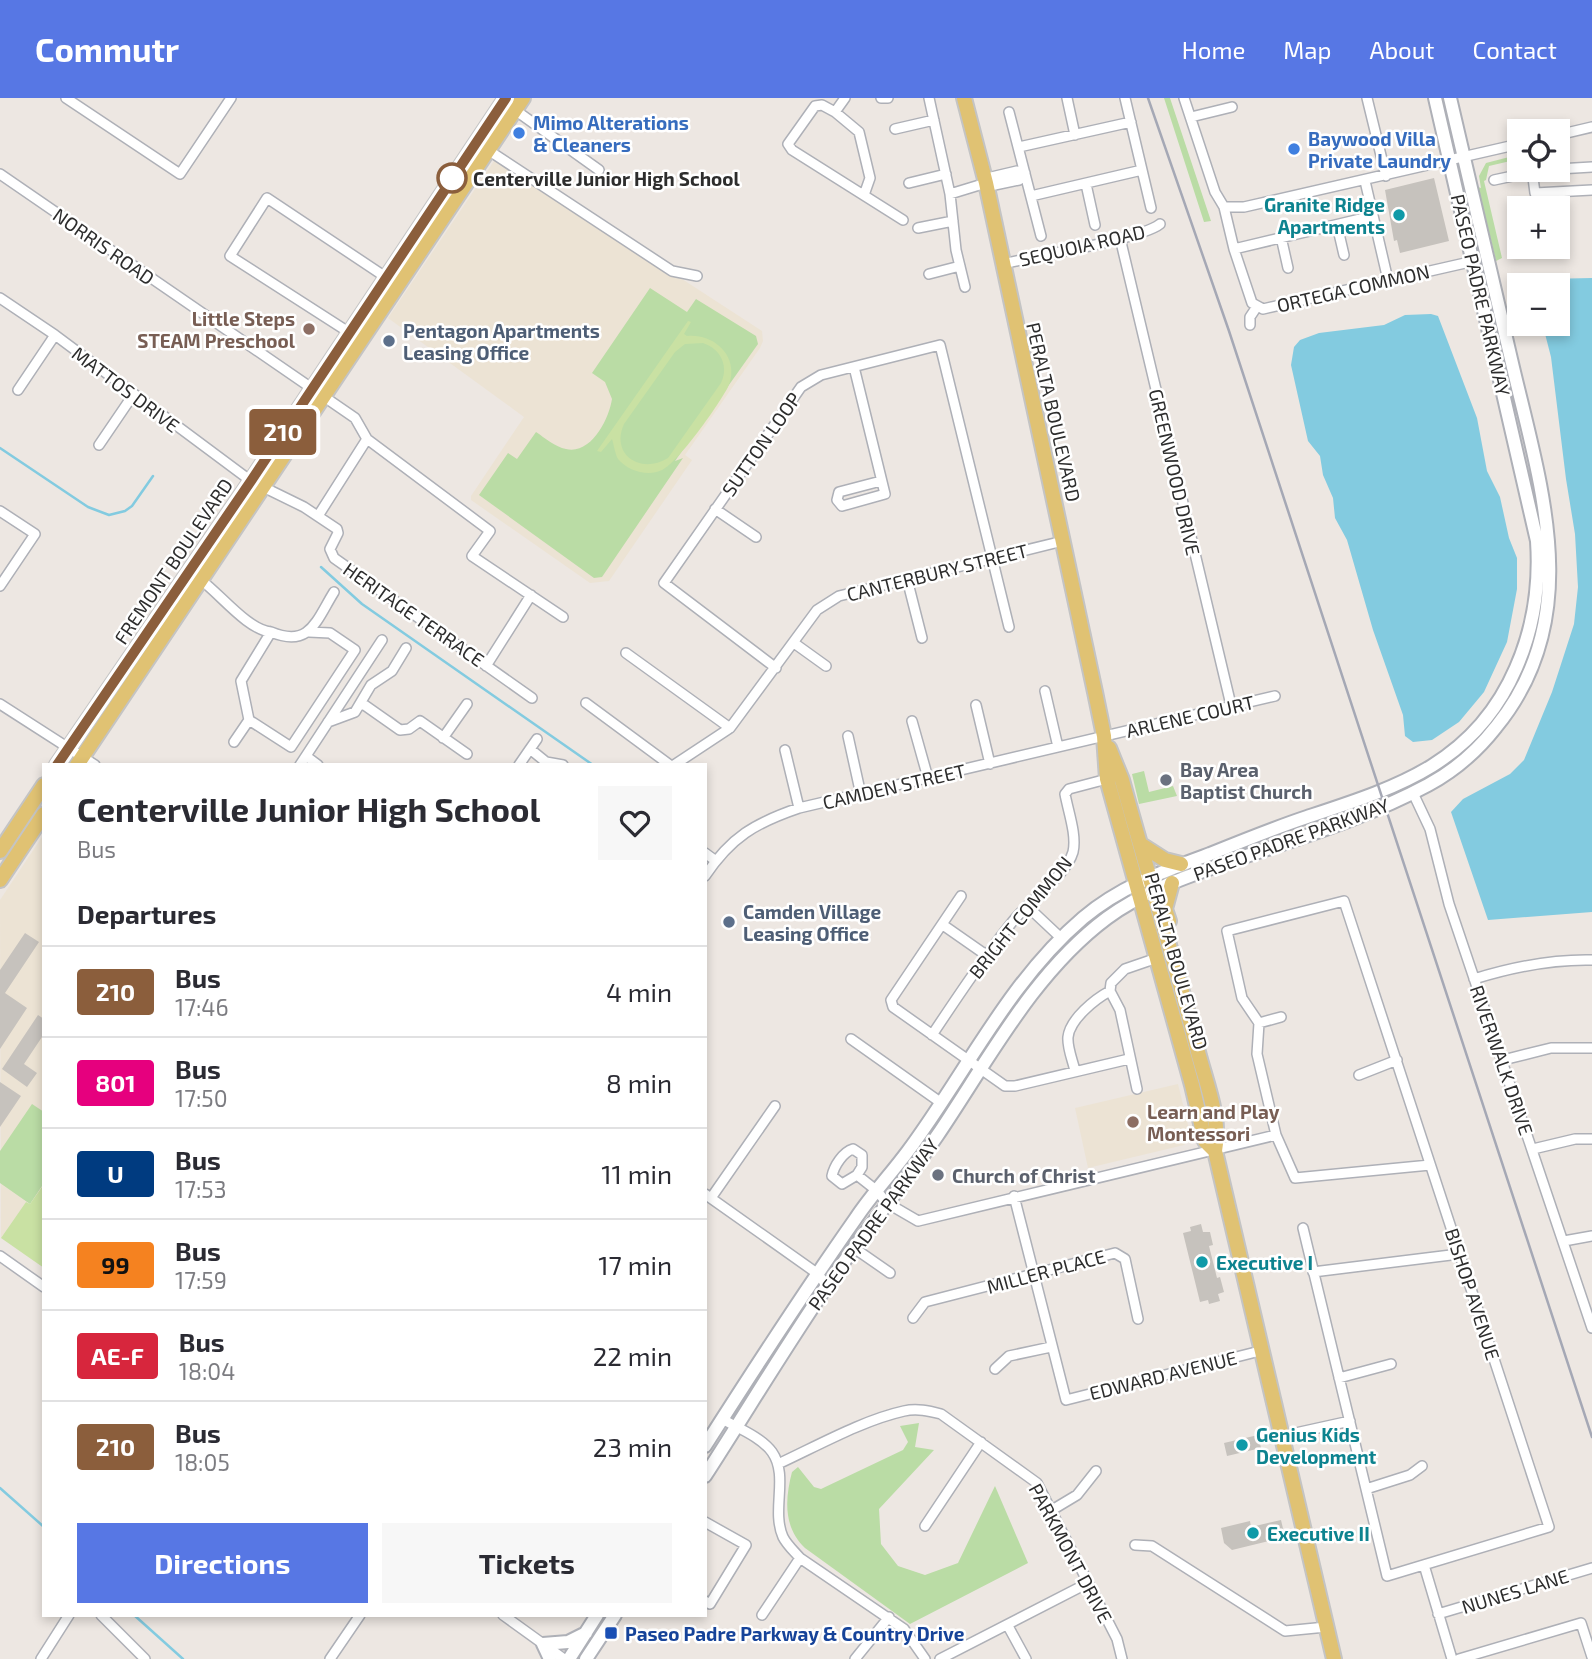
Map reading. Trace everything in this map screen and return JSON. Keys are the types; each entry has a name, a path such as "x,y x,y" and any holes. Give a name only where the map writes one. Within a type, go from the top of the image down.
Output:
{"main road":[{"name":"PERALTA BOULEVARD","path":"964,98 985,183 1104,736 1107,779 1142,891 1205,1141 1215,1150"},
{"name":"PASEO PADRE PARKWAY","path":"1149,876 1407,782 1458,747 1488,716 1523,653 1535,611 1538,582 1537,541 1436,98"},
{"name":"PASEO PADRE PARKWAY","path":"707,1443 818,1274 876,1190 909,1150 1020,984 1061,938 1104,902 1172,883 1377,809 1413,793 1449,772 1475,750 1507,714 1533,668 1549,596 1549,540 1536,469 1450,98"},
{"name":"FREMONT BOULEVARD","path":"58,763 258,483 488,150 515,102"},
{"name":"FREMONT BOULEVARD","path":"318,394 350,333 387,278 515,102"},
{"name":"FREMONT BOULEVARD","path":"79,761 201,580 258,483"},
{"name":"PERALTA BOULEVARD","path":"1104,736 1122,780 1149,876 1142,891 1173,959 1218,1134 1215,1150 1334,1659"},
{"path":"0,851 42,788"},
{"path":"0,880 42,817"},
{"path":"1140,844 1165,860 1181,864"},
{"path":"1172,883 1165,909 1176,947 1173,959"},
{"name":"PASEO PADRE PARKWAY","path":"707,1473 827,1286 1052,970 1106,919 1142,891"},
{"path":"566,1659 596,1617"},
{"path":"586,1659 614,1617"},
{"path":"550,1659 543,1644 568,1642 586,1633"},
{"path":"597,1659 598,1640"}],"street":[{"path":"66,98 180,174 231,98"},
{"path":"835,112 845,98"},
{"path":"881,98 888,98"},
{"path":"929,98 950,194 965,287"},
{"path":"1067,98 1075,135"},
{"path":"1125,98 1151,208"},
{"name":"ORTEGA COMMON","path":"1184,98 1215,192 1224,206 1251,303 1256,308 1474,261"},
{"path":"1367,98 1386,176"},
{"path":"515,102 599,170"},
{"path":"864,195 870,178 859,132 835,112 822,105 815,106 790,137 788,144 792,150 903,220"},
{"path":"1191,117 1232,107"},
{"path":"1009,112 1041,236"},
{"path":"895,130 934,120"},
{"path":"1019,147 1130,122"},
{"path":"1570,132 1592,127"},
{"path":"1224,206 1244,207 1507,147"},
{"path":"488,150 672,271 697,276"},
{"path":"1570,168 1592,167"},
{"path":"1031,197 1142,170"},
{"path":"950,194 1017,171 1025,173"},
{"name":"NORRIS ROAD","path":"0,174 355,418 367,439 489,531 472,556 531,595"},
{"path":"908,183 946,174"},
{"path":"1494,180 1507,177"},
{"path":"1365,181 1388,280"},
{"path":"1534,182 1535,193 1592,190"},
{"path":"1086,184 1095,225"},
{"path":"350,333 230,256 267,198 387,278"},
{"path":"1234,249 1373,216"},
{"path":"918,228 953,221"},
{"name":"SEQUOIA ROAD","path":"1002,264 1119,238 1155,228 1160,224"},
{"path":"1337,225 1344,255"},
{"path":"1281,237 1288,268"},
{"name":"GREENWOOD DRIVE","path":"1119,238 1231,705"},
{"path":"929,274 960,266"},
{"name":"MATTOS DRIVE","path":"0,298 258,483"},
{"path":"1250,325 1250,317 1256,308"},
{"path":"18,390 55,335"},
{"name":"SUTTON LOOP","path":"776,668 664,583 801,387 821,375 940,345 992,559"},
{"path":"854,367 885,495 842,506 837,500 839,492 881,481"},
{"path":"99,444 133,395"},
{"path":"318,516 367,439"},
{"name":"HERITAGE TERRACE","path":"258,483 337,529 338,533 330,549 334,558 532,698"},
{"path":"715,509 756,537"},
{"path":"0,511 35,534 0,586"},
{"name":"CANTERBURY STREET","path":"675,763 730,728 817,610 827,602 839,596 1063,541"},
{"path":"992,559 1009,627"},
{"path":"907,579 922,638"},
{"path":"201,580 221,595 244,620 264,632 285,638 300,638 309,632 334,592"},
{"path":"486,666 531,595 563,617"},
{"path":"271,632 241,681 249,720 291,747 355,650 330,633 309,632"},
{"path":"303,760 382,640"},
{"path":"793,643 826,666"},
{"path":"328,722 355,712 371,685 392,671 406,648"},
{"path":"626,653 730,728"},
{"path":"1045,691 1058,747"},
{"name":"ARLENE COURT","path":"1104,736 1275,696"},
{"path":"586,703 669,763"},
{"path":"0,704 68,749 79,761"},
{"path":"443,738 467,704"},
{"path":"359,706 363,705 400,730 409,729 420,721 467,754"},
{"path":"976,705 990,764"},
{"path":"234,742 249,720"},
{"path":"912,721 928,778"},
{"path":"848,736 861,795"},
{"name":"CAMDEN STREET","path":"707,873 738,836 765,820 799,808 1104,736"},
{"path":"520,763 537,739"},
{"path":"530,749 546,762 552,763"},
{"path":"785,750 799,808"},
{"name":"BRIGHT COMMON","path":"932,1035 986,955 1027,906 1065,867 1072,855 1074,843 1065,794 1072,787 1107,779"},
{"name":"RIVERWALK DRIVE","path":"1413,793 1430,829 1449,904 1592,1328"},
{"path":"707,854 716,860"},
{"path":"961,896 890,1004 1005,1086 1129,1059"},
{"name":"BISHOP AVENUE","path":"1259,1023 1241,998 1227,932 1344,901 1549,1527 1387,1576 1366,1489"},
{"path":"1027,906 1061,938"},
{"path":"943,925 986,955"},
{"path":"1137,1089 1120,1010 1110,991 1111,983 1125,969 1157,958"},
{"path":"1474,979 1529,965 1569,959 1592,960"},
{"path":"1075,1071 1068,1035 1073,1025 1097,998 1110,991"},
{"path":"1281,1017 1259,1023 1257,1054 1276,1135 1295,1178 1430,1165"},
{"path":"850,1038 940,1102"},
{"path":"1503,1060 1551,1048 1592,1048"},
{"path":"1359,1075 1397,1060"},
{"path":"775,1106 708,1196 818,1274 827,1286"},
{"path":"857,1175 887,1203 918,1221 1276,1135"},
{"path":"1533,1149 1575,1139 1592,1139"},
{"path":"995,1369 1010,1356 1051,1347 1014,1196"},
{"path":"1303,1228 1366,1489 1410,1475 1422,1466"},
{"path":"1564,1241 1592,1236"},
{"path":"854,1248 890,1273"},
{"name":"MILLER PLACE","path":"913,1318 925,1302 1115,1252 1125,1259 1138,1319"},
{"path":"1313,1272 1460,1254"},
{"path":"0,1256 42,1286"},
{"name":"EDWARD AVENUE","path":"1051,1347 1066,1399 1260,1351"},
{"path":"1339,1378 1391,1364"},
{"name":"PARKMONT DRIVE","path":"778,1464 881,1418 923,1409 942,1414 1037,1483 1117,1639 1122,1659"},
{"path":"722,1419 771,1451 778,1464 779,1524 788,1545 800,1558 904,1629 925,1659"},
{"path":"1282,1436 1350,1421"},
{"path":"925,1526 981,1442"},
{"path":"1052,1510 1077,1495 1096,1471"},
{"path":"707,1523 746,1545 710,1604 707,1602"},
{"path":"1135,1545 1152,1546 1285,1632 1326,1627"},
{"path":"762,1615 800,1558"},
{"path":"1424,1565 1452,1659"},
{"name":"NUNES LANE","path":"1438,1614 1592,1568"},
{"path":"940,1659 1088,1583"},
{"path":"41,1659 68,1617"},
{"path":"103,1617 145,1659"},
{"path":"330,1659 359,1617"},
{"path":"506,1617 566,1659"},
{"path":"855,1659 889,1617"},
{"path":"1459,1659 1581,1623 1592,1657"},
{"path":"1008,1626 1026,1659"}],"shaded area":[{"name":"Centerville Junior High School","path":"496,158 762,331 763,341 760,348 685,455 692,460 609,581 590,583 471,500 471,496 524,417 388,318"},
{"path":"42,837 42,1187 30,1204 26,1202 1,1238 0,900"},
{"name":"Learn and Play Montessori","path":"1178,1084 1191,1137 1184,1145 1088,1168 1075,1108"}],"green space":[{"path":"1164,98 1170,98 1211,221 1204,222"},
{"path":"1507,158 1507,162 1489,166 1484,181 1502,258 1496,261 1478,187 1481,188 1479,176 1486,163"},
{"path":"650,288 687,312 696,299 756,336 758,344 675,461 683,458 602,577 594,578 479,495 508,453 517,459 536,432 566,449 583,447 597,434 607,416 612,399 605,382 592,373"},
{"path":"688,321 691,322 684,334 707,338 722,349 731,366 728,387 698,432 669,465 651,473 633,470 618,459 612,439 601,452 597,451","holes":["703,343 715,349 724,364 721,383 668,458 648,464 631,459 621,445 624,424 675,352 685,344"]},
{"path":"1144,771 1149,792 1173,786 1177,796 1139,804 1132,774"},
{"path":"32,1104 42,1111 42,1186 30,1204 0,1183 0,1151"},
{"path":"42,1187 42,1267 1,1238 26,1202 30,1204"},
{"path":"919,1423 915,1447 934,1450 879,1509 881,1544 898,1566 925,1575 958,1563 995,1486 1028,1563 910,1624 805,1548 789,1522 787,1502 792,1472 798,1467 814,1487 821,1489 903,1450 908,1442 900,1426"}],"water":[{"path":"1570,278 1592,278 1592,912 1488,920 1451,812 1463,799 1510,774 1524,760 1552,692 1574,624 1578,587 1575,534 1551,357 1546,336 1570,336"},
{"path":"1405,315 1438,316 1477,418 1487,471 1500,497 1509,538 1517,558 1517,589 1507,642 1484,692 1459,722 1432,740 1413,742 1405,736 1403,715 1373,630 1347,540 1335,518 1333,498 1323,475 1320,456 1308,441 1291,365 1294,347 1300,340 1319,333 1384,325"}],"building":[{"name":"Granite Ridge Apartments","path":"1434,178 1449,241 1400,253 1397,240 1394,241 1385,190"},
{"path":"25,933 39,942 5,993 27,1008 0,1049 0,970"},
{"path":"38,1015 42,1018 42,1037 24,1064 37,1073 27,1087 2,1069"},
{"path":"0,1082 21,1096 0,1127"},
{"name":"Executive I","path":"1201,1224 1203,1232 1210,1232 1213,1245 1209,1246 1217,1278 1220,1277 1224,1292 1218,1294 1220,1301 1209,1304 1208,1300 1200,1302 1183,1233 1191,1231 1190,1227"},
{"name":"Genius Kids Development","path":"1258,1435 1261,1448 1227,1456 1224,1443"},
{"name":"Executive II","path":"1281,1520 1285,1537 1232,1550 1224,1543 1221,1528 1250,1521 1251,1527"}],"waterway":[{"path":"0,448 88,507 109,515 125,511 132,506 153,476"},
{"path":"321,567 362,604 590,763"},
{"path":"0,1488 42,1525"},
{"path":"136,1617 183,1659"}],"railway":[{"path":"1148,98 1229,331 1592,1437"}],"bus line":[{"name":"210","path":"58,763 251,481 506,98"}],"place":[{"name":"Mimo Alterations & Cleaners","path":"519,133"},
{"name":"Baywood Villa Private Laundry","path":"1294,149"},
{"name":"Centerville Junior High School","path":"452,178"},
{"name":"Granite Ridge Apartments","path":"1399,215"},
{"name":"Little Steps STEAM Preschool","path":"309,329"},
{"name":"Pentagon Apartments Leasing Office","path":"389,341"},
{"name":"Bay Area Baptist Church","path":"1166,780"},
{"name":"Camden Village Leasing Office","path":"729,922"},
{"name":"Learn and Play Montessori","path":"1133,1122"},
{"name":"Church of Christ","path":"938,1175"},
{"name":"Executive I","path":"1202,1262"},
{"name":"Genius Kids Development","path":"1242,1445"},
{"name":"Executive II","path":"1253,1533"},
{"name":"Paseo Padre Parkway & Country Drive","path":"611,1633"}]}
